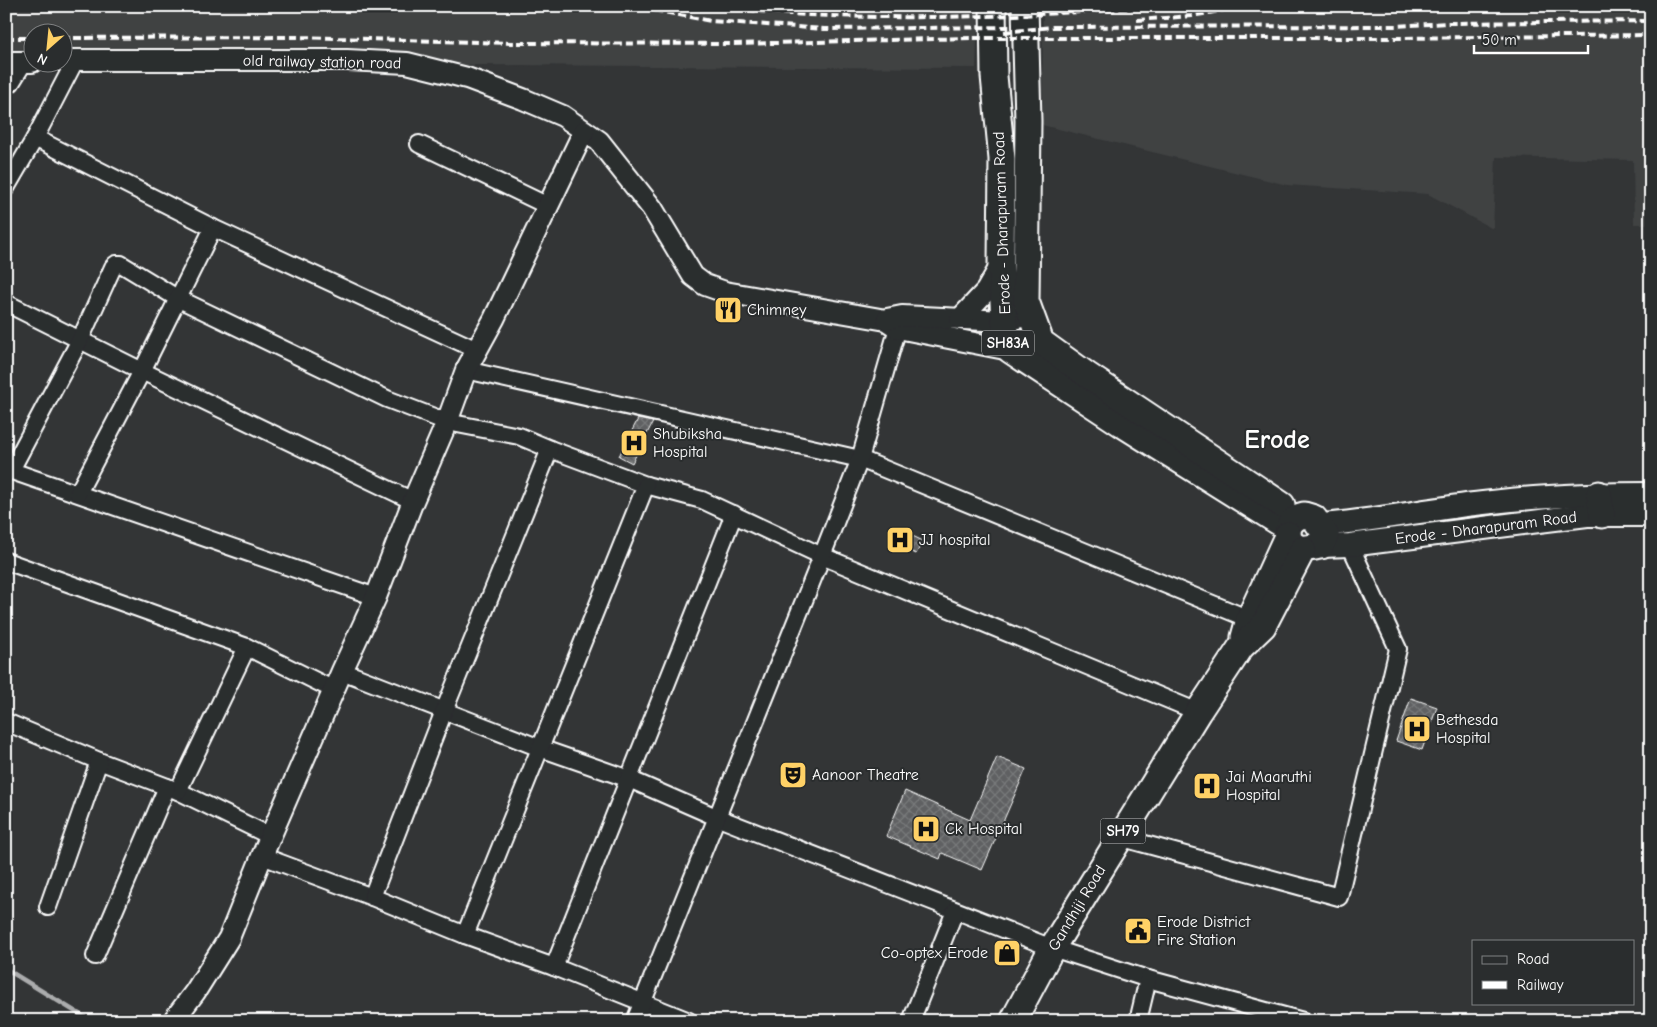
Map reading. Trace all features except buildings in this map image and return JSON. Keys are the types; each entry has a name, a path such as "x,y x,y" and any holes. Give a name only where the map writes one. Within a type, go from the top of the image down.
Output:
{"main road":[{"name":"Erode - Dharapuram Road","path":"993,6 994,76 1002,159 1001,265 1004,321 1010,350"},
{"name":"Erode - Dharapuram Road","path":"1025,6 1028,121 1026,301 1041,342"},
{"name":"SH83A","path":"1041,342 1303,533"},
{"name":"SH83A","path":"1010,350 1122,424 1303,533"},
{"path":"1303,533 1483,503 1601,504 1651,494"},
{"name":"Erode - Dharapuram Road","path":"1303,533 1350,545 1587,516 1601,504 1651,515"},
{"name":"Gandhiji Road","path":"1241,647 1249,619 1303,533"},
{"name":"Gandhiji Road","path":"1013,1021 1052,948 1198,712 1241,647 1263,626 1303,533"}],"street":[{"name":"old railway station road","path":"72,60 347,60 408,63 467,78 523,98 563,116 599,141 652,208 693,276 705,285 725,292 895,321"},
{"path":"6,86 11,83 21,62"},
{"path":"6,188 36,138 64,72"},
{"path":"172,1021 195,992 229,938 270,836 376,597 412,501 447,422 466,370 494,319 584,131"},
{"path":"36,138 213,228 477,350"},
{"path":"419,144 548,206"},
{"path":"78,493 142,371 213,228"},
{"path":"376,597 9,469 80,340 112,267 116,264 127,266 177,298 387,399 447,422 519,436 646,485 702,500 822,556 1198,712"},
{"path":"960,319 986,291 1001,265"},
{"path":"6,303 142,371 412,501"},
{"path":"895,321 960,319 1004,321 1030,315"},
{"path":"895,321 1010,350 1041,342"},
{"path":"635,1021 860,459 895,321"},
{"path":"466,370 860,459 1249,619"},
{"path":"372,897 444,711 550,449"},
{"path":"465,935 646,485"},
{"path":"554,967 734,514"},
{"path":"1119,837 1339,897 1398,649 1350,545"},
{"path":"6,560 247,647 334,690"},
{"path":"95,956 172,789 247,647"},
{"path":"342,670 540,748 629,779 716,817 1052,948 1148,980 1303,1021"},
{"path":"6,722 172,789 270,836"},
{"path":"48,907 99,761"},
{"path":"262,856 372,897 465,935 554,967 689,1021"},
{"path":"912,1021 955,910"},
{"path":"1138,1021 1148,980"}],"shaded area":[{"path":"6,6 978,6 976,68 72,62 72,22 22,22 22,62 6,62"},
{"path":"1043,6 1651,6 1651,224 1634,224 1633,160 1496,157 1493,229 1428,194 1287,185 1042,125"}],"waterway":[{"path":"6,969 89,1020 96,1021"}],"railway":[{"path":"631,6 711,21 824,29 1012,27"},
{"path":"724,6 762,11 856,17 1019,15 1163,6"},
{"path":"1137,20 1192,16 1247,6"},
{"path":"1004,32 1052,27 1396,26 1447,23 1651,21"},
{"path":"72,38 297,37 511,43 734,44 971,38 1397,38 1651,35"},
{"path":"6,38 22,38"}],"place":[{"name":"Chimney","path":"728,310"},
{"name":"Shubiksha Hospital","path":"634,443"},
{"name":"JJ hospital","path":"900,540"},
{"name":"Bethesda Hospital","path":"1417,729"},
{"name":"Aanoor Theatre","path":"793,775"},
{"name":"Jai Maaruthi Hospital","path":"1207,786"},
{"name":"Ck Hospital","path":"926,829"},
{"name":"Erode District Fire Station","path":"1138,931"},
{"name":"Co-optex Erode","path":"1007,953"}],"district":[{"name":"Erode","path":"1277,440"}]}
